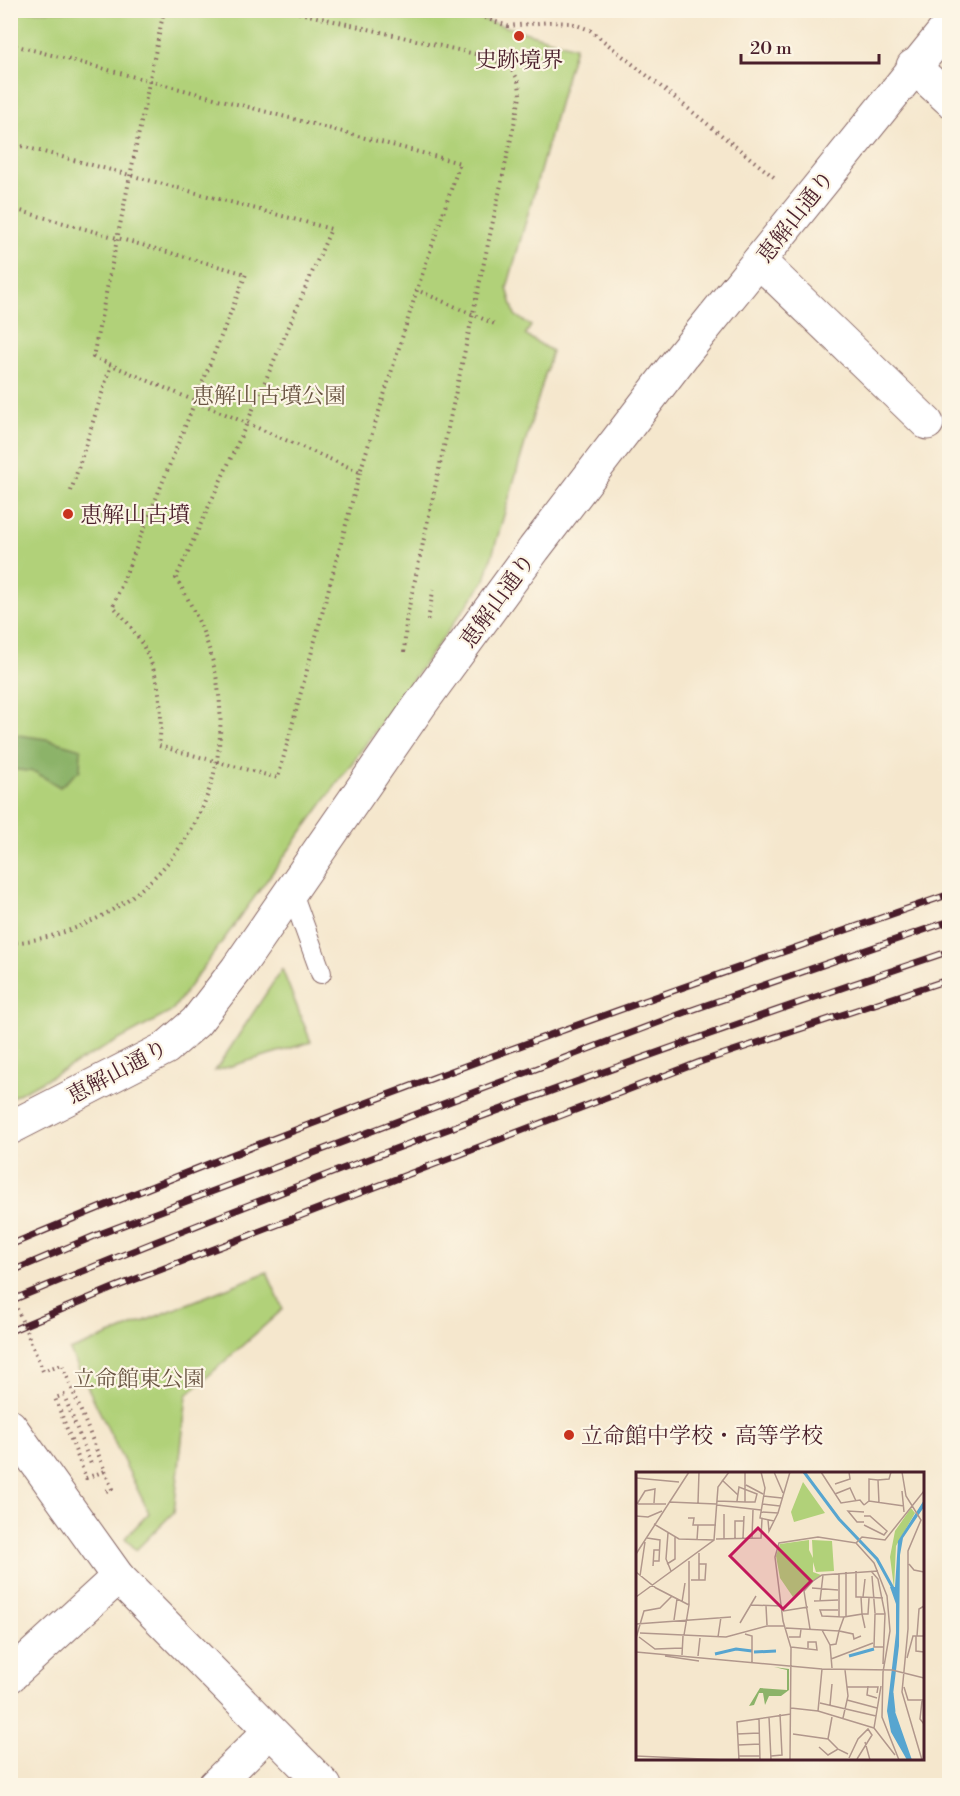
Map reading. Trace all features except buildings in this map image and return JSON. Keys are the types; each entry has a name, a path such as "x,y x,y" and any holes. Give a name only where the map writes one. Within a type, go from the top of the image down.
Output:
{"street":[{"name":"恵解山通り","path":"10,1128 166,1048 203,1013 237,969 420,705 534,549 682,356 913,66 950,24"},
{"path":"913,66 950,100"},
{"path":"759,261 927,423"},
{"path":"10,1426 118,1577 269,1732 325,1785"},
{"path":"10,1676 118,1577"},
{"path":"214,1785 269,1732"}],"lane":[{"path":"291,890 321,973"}],"path":[{"path":"164,10 93,357 360,472"},
{"path":"287,10 488,57 510,68 520,80 520,97 406,621"},
{"path":"462,10 508,26 550,22 572,23 590,30 806,202"},
{"path":"10,44 150,79 460,163 417,290 360,472 278,778 159,746 162,712 154,670 145,646 130,624 113,606 246,274 10,208"},
{"path":"10,143 331,229 247,423 176,578 202,627 211,653 220,707 218,762 201,814 182,846 152,881 123,904 83,926 30,941 10,943"},
{"path":"417,290 497,325"},
{"path":"71,491 111,365"},
{"path":"10,1292 43,1371 62,1364 112,1489"},
{"path":"79,1434 64,1395 55,1398 86,1478 105,1471"}],"green space":[{"name":"恵解山古墳公園","path":"11,11 453,11 575,47 507,288 515,315 531,326 525,335 552,351 485,580 171,1012 11,1098"},
{"path":"11,734 46,739 81,749 80,770 60,787 35,772 11,769"},
{"path":"282,969 311,1042 215,1071"},
{"name":"立命館東公園","path":"267,1272 283,1309 187,1395 174,1512 136,1550 125,1538 149,1513 70,1351"}],"railway":[{"path":"10,1245 359,1106 713,977 950,894"},
{"path":"10,1272 97,1235 686,1012 950,921"},
{"path":"10,1301 243,1207 477,1118 950,951"},
{"path":"10,1331 118,1286 700,1062 950,979"}],"place":[{"name":"史跡境界","path":"519,36"},
{"name":"恵解山古墳","path":"68,514"},
{"name":"立命館中学校・高等学校","path":"569,1435"}]}
